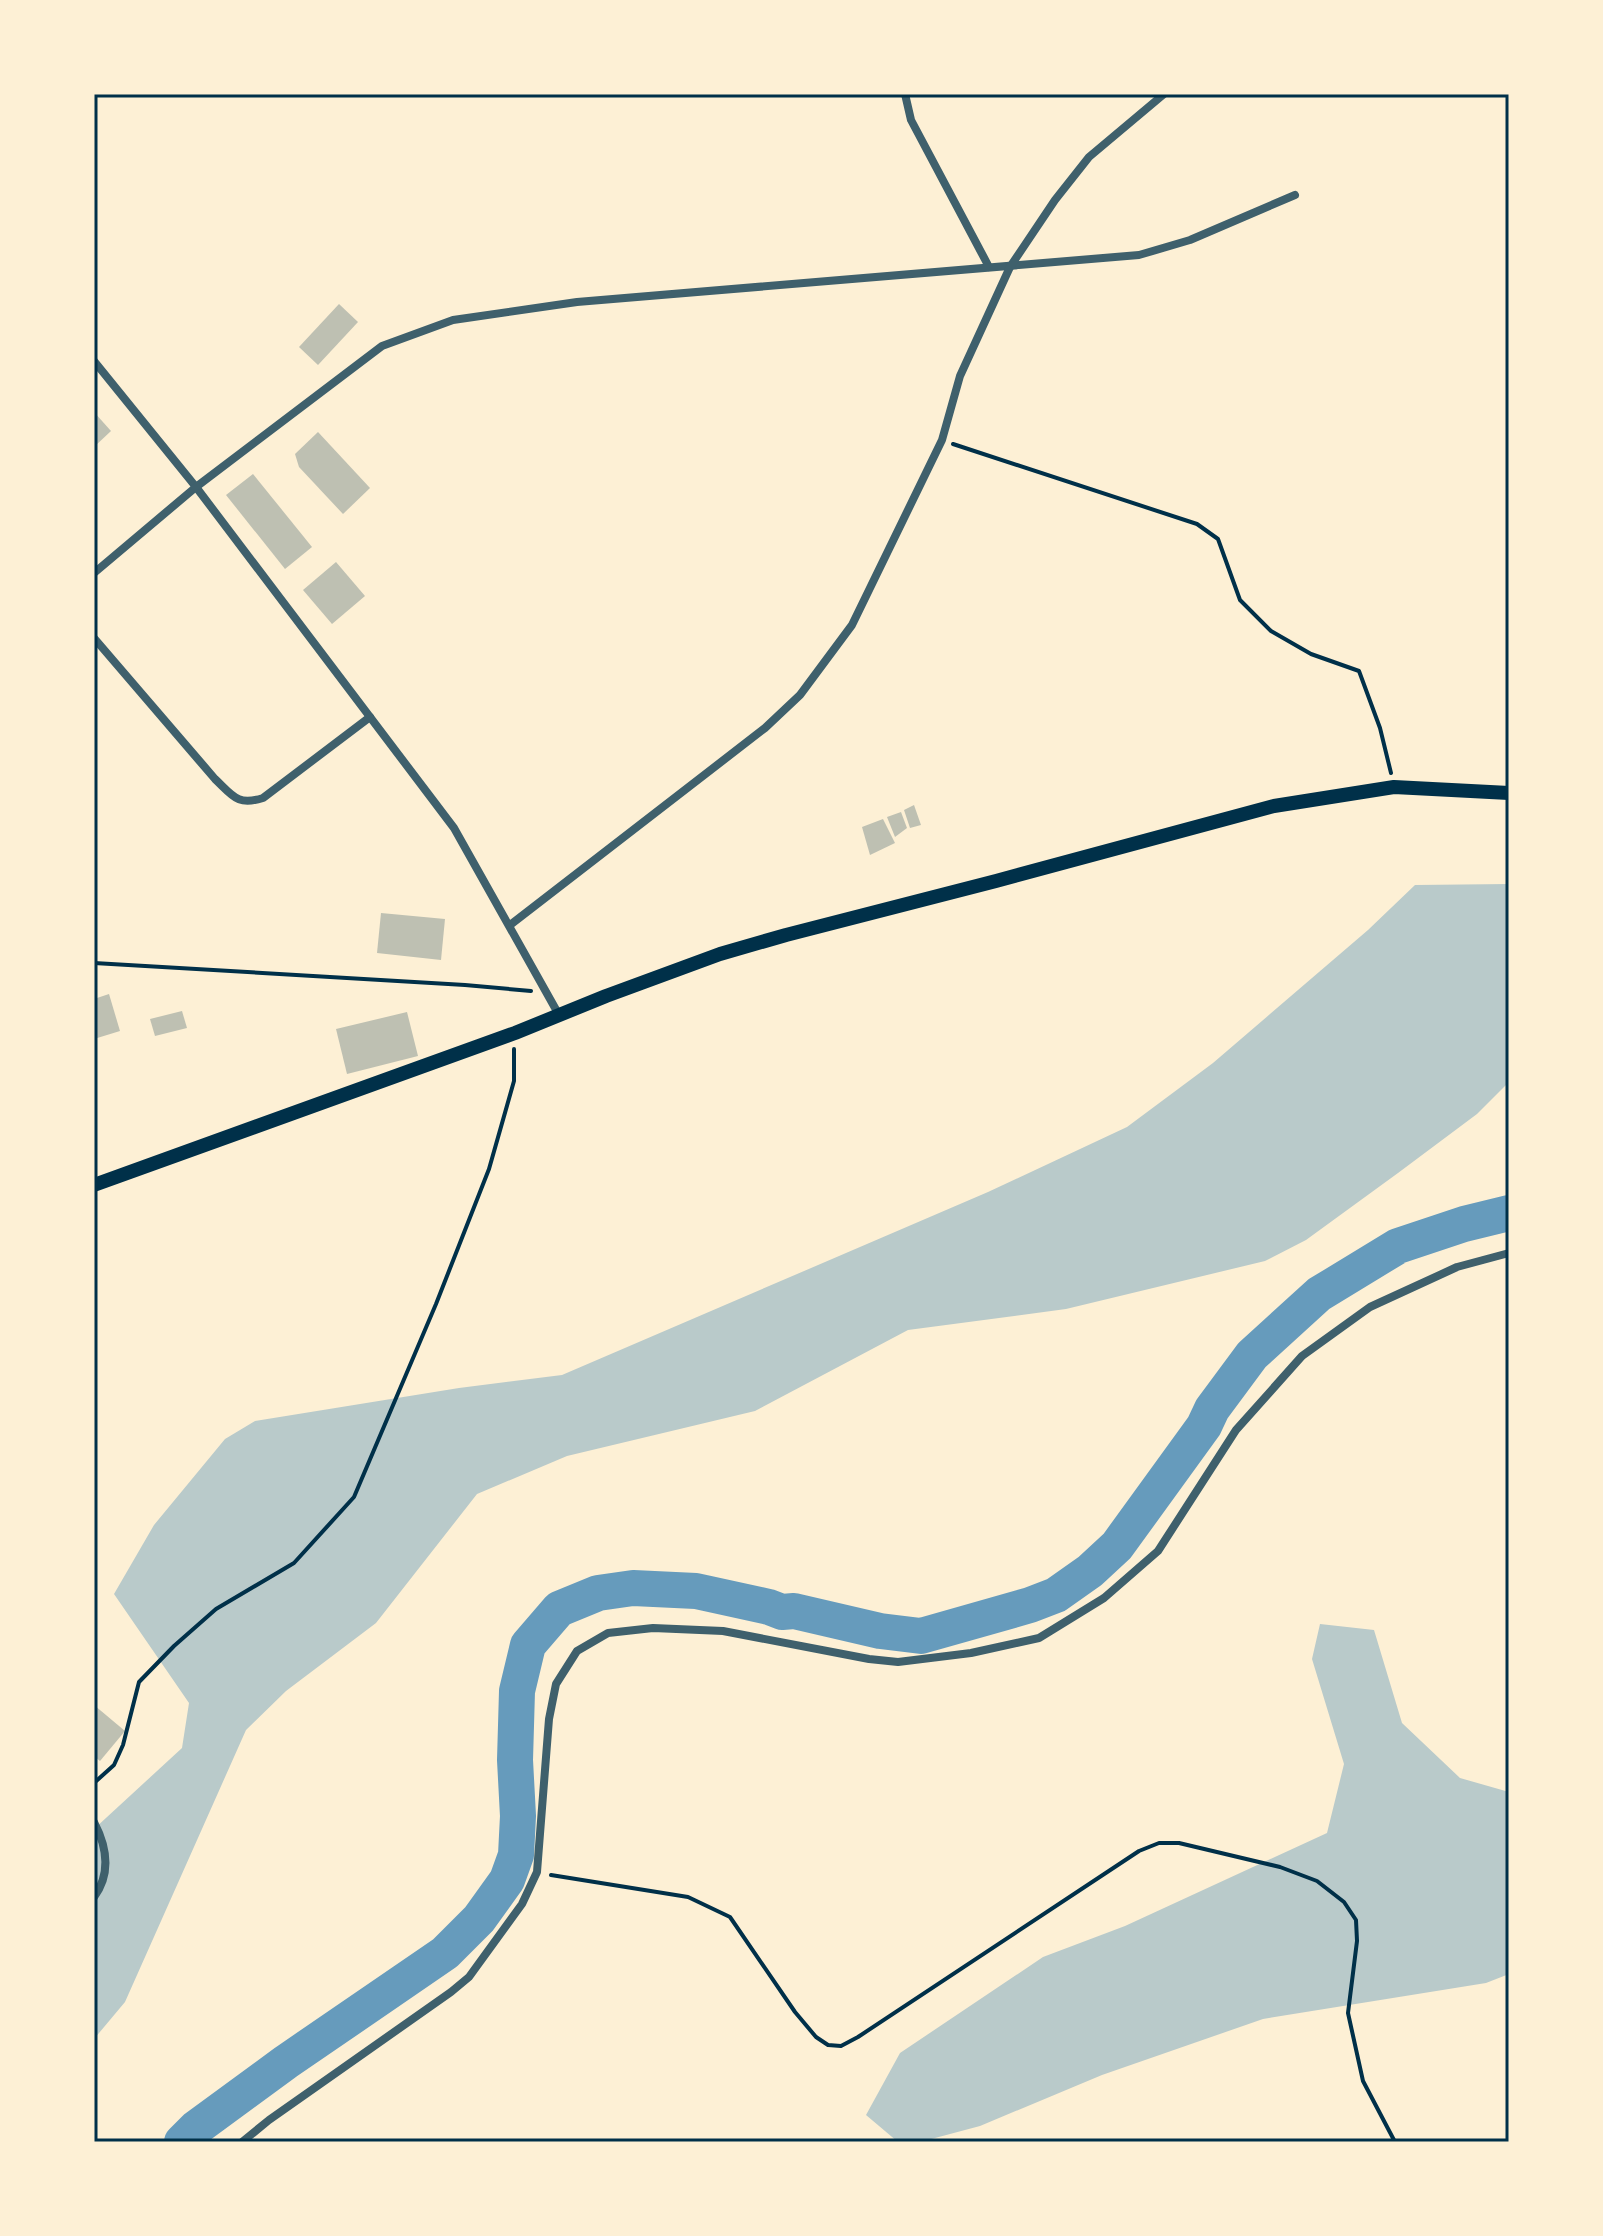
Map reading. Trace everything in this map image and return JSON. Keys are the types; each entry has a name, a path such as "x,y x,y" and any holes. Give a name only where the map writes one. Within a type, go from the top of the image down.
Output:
{"main road":[{"path":"94,1185 515,1033 720,954 786,935 1274,806 1394,787 1509,793"}],"street":[{"path":"905,94 911,120 989,267"},
{"path":"510,925 765,728 800,695 852,625 942,440 960,376 1010,267 1055,200 1089,157 1164,94"},
{"path":"94,573 196,487 382,346 453,320 577,302 1139,255 1190,240 1295,195"},
{"path":"94,361 196,487 454,828 560,1016"},
{"path":"94,638 215,779 236,798 249,802 263,798 370,717"},
{"path":"242,2142 469,1977 522,1904 537,1872 549,1719 556,1684 577,1651 608,1633 653,1628 723,1631 898,1662 971,1653 1039,1638 1104,1598 1158,1551 1236,1430 1302,1356 1370,1307 1457,1267 1509,1253"},
{"path":"94,1822 107,1862 101,1888 94,1897"}],"path":[{"path":"942,440 1197,524 1218,539 1240,600 1271,631 1311,654 1359,671 1380,728 1394,787"},
{"path":"94,963 545,992"},
{"path":"94,1783 114,1765 123,1745 139,1682 216,1609 294,1563 354,1497 489,1169 514,1081 515,1033"},
{"path":"537,1872 688,1897 730,1917 795,2012 816,2037 828,2045 841,2046 1139,1851 1159,1843 1179,1843 1280,1867 1317,1881 1344,1902 1356,1920 1357,1941 1348,2013 1363,2081 1395,2142"}],"shaded area":[{"path":"1509,884 1509,1082 1477,1114 1306,1240 1265,1261 1066,1309 908,1330 755,1411 567,1456 477,1494 376,1623 286,1691 246,1730 125,2002 94,2039 94,1829 182,1748 189,1703 114,1594 154,1525 225,1439 255,1421 459,1388 562,1375 988,1192 1127,1127 1213,1063 1368,930 1415,885"},
{"path":"1320,1624 1374,1630 1402,1723 1460,1778 1509,1792 1509,1974 1486,1983 1263,2019 1102,2075 980,2126 920,2142 898,2142 866,2115 900,2053 1043,1957 1125,1926 1327,1833 1344,1764 1312,1659"}],"building":[{"path":"339,304 358,322 318,365 299,347"},
{"path":"94,412 111,431 94,447"},
{"path":"318,432 370,488 343,514 299,467 295,454"},
{"path":"253,474 312,547 285,569 226,495"},
{"path":"336,562 365,596 332,624 303,590"},
{"path":"914,805 921,825 910,828 904,810"},
{"path":"901,812 907,828 895,837 887,817"},
{"path":"883,819 895,843 870,855 862,827"},
{"path":"381,913 445,919 441,960 377,953"},
{"path":"109,994 120,1031 94,1039 94,999"},
{"path":"182,1011 187,1028 155,1036 150,1019"},
{"path":"407,1012 418,1056 347,1074 336,1029"},
{"path":"94,1705 125,1731 100,1761 94,1756"}],"waterway":[{"path":"182,2142 196,2128 286,2062 445,1953 479,1919 507,1880 516,1855 517,1691 528,1645 559,1609 598,1593 633,1588 696,1591 782,1612 794,1611 880,1631 921,1636 1056,1595 1090,1571 1117,1546 1252,1355 1319,1294 1398,1246 1509,1213"}]}
